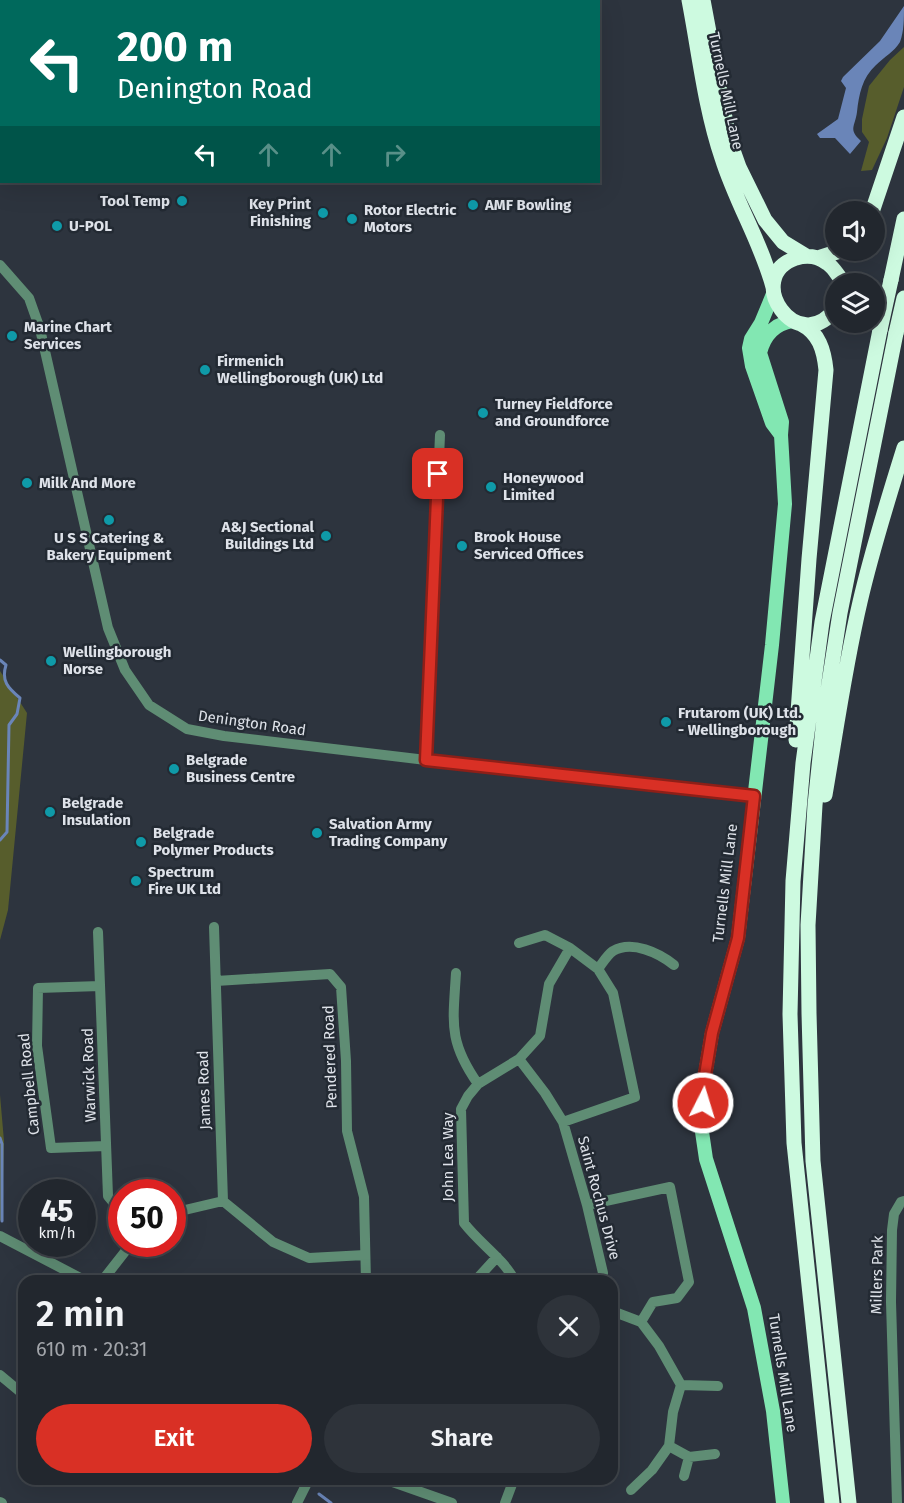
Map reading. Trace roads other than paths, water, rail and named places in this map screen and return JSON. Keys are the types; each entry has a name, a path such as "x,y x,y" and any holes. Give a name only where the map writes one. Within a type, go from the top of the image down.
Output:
{"highway":[{"name":"Turnells Mill Lane","path":"689,0 714,131 722,160 760,246 773,290"},
{"name":"Turnells Mill Lane","path":"703,0 729,139 739,167 765,220 783,242 834,269 836,273"},
{"path":"876,201 904,117"},
{"path":"793,880 803,763 822,622 904,219"},
{"path":"825,254 796,258 781,269 773,290 776,304 783,314 808,328 816,336 825,356 826,370 808,560 795,763 790,1014 794,1143 832,1503"},
{"path":"849,1503 813,1161 808,926 815,805 828,688 855,531 904,298"},
{"path":"885,305 904,309"},
{"path":"796,322 818,322 825,318"},
{"path":"808,926 847,662 860,601 904,448"}],"main road":[{"name":"Turnells Mill Lane","path":"773,290 749,348 752,366 772,423 781,435"},
{"name":"Turnells Mill Lane","path":"783,1503 773,1411 754,1308 706,1159 702,1125 704,1081 712,1033 738,938 772,645 785,504 782,422 760,353 770,332 777,326 796,322"}],"street":[{"name":"Denington Road","path":"0,264 29,298 40,329 108,628 125,670 149,705 187,729 224,736 754,796"},
{"path":"426,760 440,435"},
{"name":"James Road","path":"214,927 223,1201"},
{"name":"Warwick Road","path":"98,932 108,1196"},
{"path":"519,943 544,935 570,948 598,969 612,952 632,946 662,956 674,965"},
{"name":"John Lea Way","path":"510,1275 497,1257 475,1238 464,1224 461,1109 478,1084 519,1059 540,1036 549,984 570,948"},
{"name":"Saint Rochus Drive","path":"563,1122 635,1097 613,993 598,969"},
{"name":"Pendered Road","path":"216,981 330,974 341,987 346,1061 347,1131 364,1197 366,1275"},
{"path":"456,974 454,1022 457,1047 464,1063 478,1084"},
{"name":"Campbell Road","path":"100,986 38,988 37,1046 51,1148 106,1146"},
{"name":"Saint Rochus Drive","path":"519,1059 545,1093 563,1122 587,1205 603,1275"},
{"path":"587,1205 670,1187 689,1281 676,1298 653,1302 641,1322"},
{"path":"186,1210 223,1201 273,1242 309,1258 365,1255"},
{"name":"Millers Park","path":"897,1503 892,1353 892,1230 894,1214 904,1201"},
{"path":"0,1236 75,1275"},
{"path":"107,1275 121,1257"},
{"path":"480,1275 497,1257"},
{"path":"618,1313 641,1322 659,1346 681,1385 673,1412 669,1446 652,1470 631,1490"},
{"path":"892,1353 904,1353"},
{"path":"0,1375 18,1390"},
{"path":"681,1385 718,1386"},
{"path":"669,1446 689,1457 715,1454"},
{"path":"684,1476 689,1457"},
{"path":"297,1503 306,1485"},
{"path":"401,1485 452,1503"},
{"path":"505,1503 512,1485"}],"water":[{"path":"904,6 900,42 871,70 862,87 853,128 861,141 850,154 835,138 820,138 817,134 838,119 846,88 841,81 843,77 880,41"}],"waterway":[{"path":"0,660 6,665 4,676 7,684 20,698 17,714 9,725 7,832 0,840"},
{"path":"0,1138 2,1144 2,1221"},
{"path":"319,1494 331,1503"}],"place":[{"name":"Tool Temp","path":"182,201"},
{"name":"AMF Bowling","path":"473,205"},
{"name":"Key Print Finishing","path":"323,213"},
{"name":"Rotor Electric Motors","path":"352,219"},
{"name":"U-POL","path":"57,226"},
{"name":"Marine Chart Services","path":"12,336"},
{"name":"Firmenich Wellingborough (UK) Ltd","path":"205,370"},
{"name":"Turney Fieldforce and Groundforce","path":"483,413"},
{"name":"Milk And More","path":"27,483"},
{"name":"Honeywood Limited","path":"491,487"},
{"name":"U S S Catering & Bakery Equipment","path":"109,520"},
{"name":"A&J Sectional Buildings Ltd","path":"326,536"},
{"name":"Brook House Serviced Offices","path":"462,546"},
{"name":"Wellingborough Norse","path":"51,661"},
{"name":"Frutarom (UK) Ltd. - Wellingborough","path":"666,722"},
{"name":"Belgrade Business Centre","path":"174,769"},
{"name":"Belgrade Insulation","path":"50,812"},
{"name":"Salvation Army Trading Company","path":"317,833"},
{"name":"Belgrade Polymer Products","path":"141,842"},
{"name":"Spectrum Fire UK Ltd","path":"136,881"}]}
